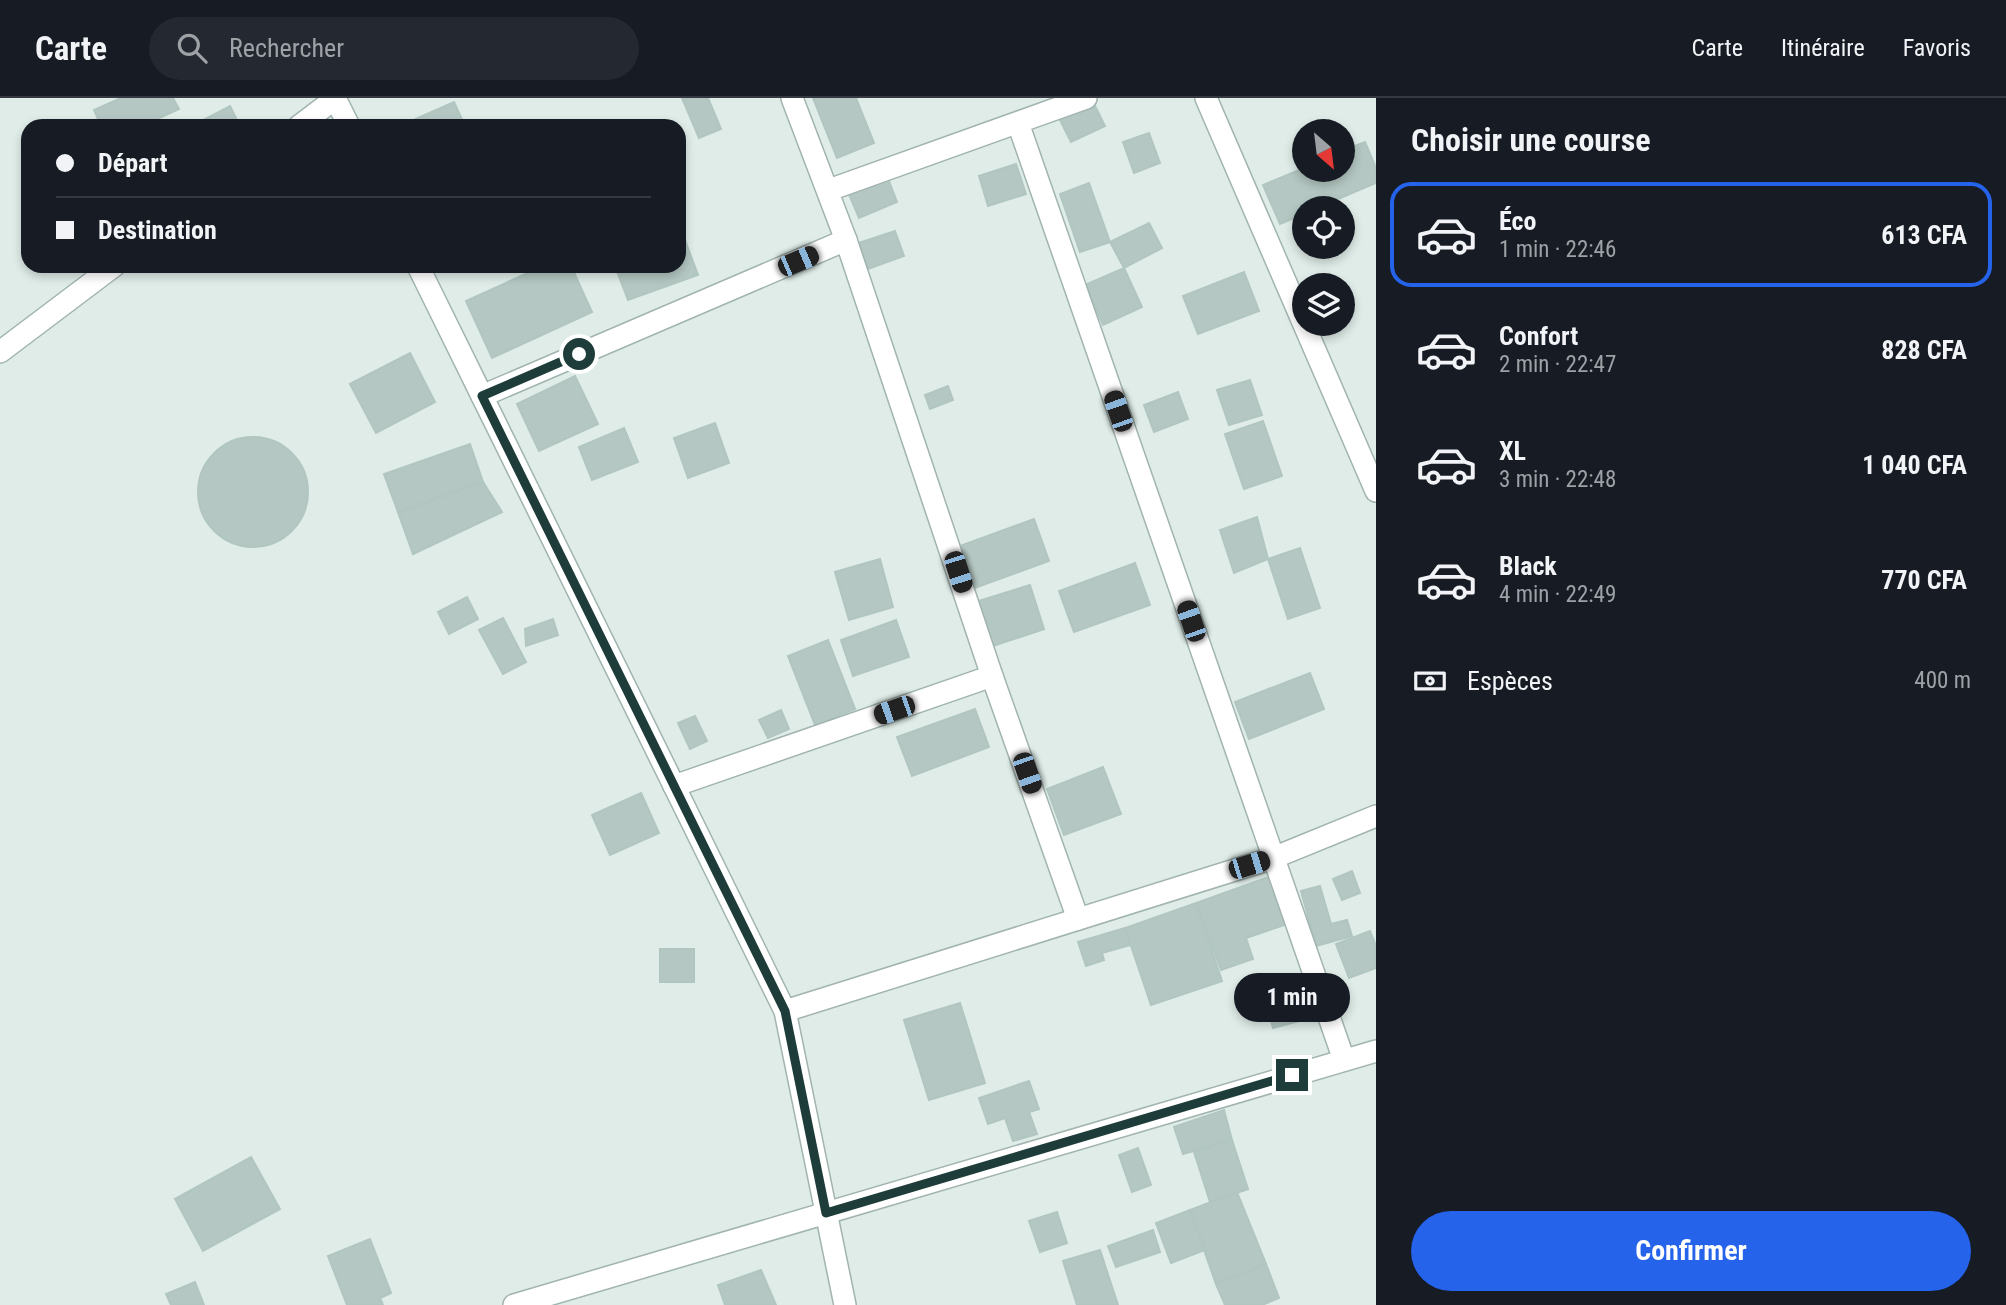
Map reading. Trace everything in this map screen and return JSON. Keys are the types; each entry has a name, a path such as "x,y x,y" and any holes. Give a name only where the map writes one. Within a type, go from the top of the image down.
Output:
{"street":[{"path":"308,119 335,98 346,119"},
{"path":"792,98 829,190 992,676 1078,919"},
{"path":"829,190 1086,98"},
{"path":"1206,98 1376,491"},
{"path":"1018,123 1344,1060"},
{"path":"482,396 846,240"},
{"path":"0,352 105,273"},
{"path":"421,273 785,1011 845,1305"},
{"path":"674,786 992,676"},
{"path":"785,1011 1273,858 1376,816"},
{"path":"514,1305 1376,1051"}],"building":[{"path":"121,98 173,98 179,109 157,119 98,119 94,110"},
{"path":"682,98 708,98 721,129 699,138"},
{"path":"813,98 856,98 874,143 837,158"},
{"path":"454,102 462,119 416,119"},
{"path":"1093,102 1105,126 1071,142 1059,118"},
{"path":"230,106 236,119 205,119"},
{"path":"1149,133 1160,163 1134,173 1123,142"},
{"path":"1365,142 1376,168 1376,183 1345,196 1292,196 1292,219 1280,224 1263,185 1292,173 1292,182 1355,182 1355,146"},
{"path":"1016,164 1026,194 988,206 979,176"},
{"path":"887,176 897,202 859,218 848,192"},
{"path":"1089,183 1110,242 1080,252 1060,194"},
{"path":"1149,223 1162,248 1124,268 1110,242"},
{"path":"895,231 904,256 868,269 859,243"},
{"path":"686,243 698,275 628,300 618,273 686,273"},
{"path":"1124,268 1142,307 1103,325 1085,285"},
{"path":"1244,272 1259,311 1198,334 1183,296"},
{"path":"528,273 574,273 592,312 492,358 466,301"},
{"path":"410,353 435,402 376,433 350,384"},
{"path":"575,376 598,424 539,451 517,404"},
{"path":"1250,380 1262,415 1229,425 1217,390"},
{"path":"948,386 953,400 930,409 925,395"},
{"path":"1178,392 1188,419 1154,432 1144,405"},
{"path":"1263,421 1282,476 1244,489 1225,434"},
{"path":"715,423 729,463 688,478 674,438"},
{"path":"624,428 638,462 592,480 579,447"},
{"path":"253,437 274,441 292,453 304,471 308,492 304,513 292,531 274,543 253,547 232,543 214,531 202,513 198,492 202,471 214,453 232,441"},
{"path":"470,444 483,482 398,512 384,474"},
{"path":"483,482 502,512 413,554 398,512"},
{"path":"1257,517 1268,559 1234,573 1220,530"},
{"path":"1034,519 1049,561 972,589 957,547"},
{"path":"1300,548 1320,608 1288,619 1268,559"},
{"path":"880,559 893,607 849,620 835,572"},
{"path":"1135,563 1150,605 1074,632 1059,591"},
{"path":"1030,585 1044,629 993,646 979,601"},
{"path":"467,597 478,619 449,634 438,612"},
{"path":"503,618 526,662 503,674 479,630"},
{"path":"553,619 558,635 526,646 525,629"},
{"path":"896,620 909,657 853,676 841,640"},
{"path":"828,640 855,709 815,725 788,656"},
{"path":"1310,673 1324,709 1249,739 1235,702"},
{"path":"975,709 989,747 912,776 897,737"},
{"path":"781,710 789,729 768,738 759,720"},
{"path":"695,716 707,741 690,749 678,723"},
{"path":"1103,767 1121,814 1064,835 1047,789"},
{"path":"641,793 659,833 610,855 592,815"},
{"path":"1352,871 1360,893 1342,900 1333,879"},
{"path":"1271,876 1287,924 1246,938 1253,959 1221,970 1196,903"},
{"path":"1320,886 1331,924 1347,920 1352,936 1316,946 1301,891"},
{"path":"1196,903 1222,981 1151,1005 1125,928"},
{"path":"1125,928 1130,945 1102,953 1104,960 1086,966 1078,942"},
{"path":"1370,931 1376,946 1376,968 1349,978 1336,944"},
{"path":"660,949 694,949 694,982 660,982"},
{"path":"1304,977 1314,1017 1273,1028 1262,988"},
{"path":"960,1003 985,1083 929,1100 904,1020"},
{"path":"1029,1081 1039,1109 1029,1112 1037,1134 1013,1141 1005,1118 988,1124 979,1098"},
{"path":"1224,1110 1232,1140 1183,1154 1174,1127"},
{"path":"1232,1140 1248,1189 1210,1202 1194,1152"},
{"path":"1138,1148 1151,1185 1132,1192 1119,1155"},
{"path":"251,1157 280,1209 203,1251 175,1199"},
{"path":"1237,1192 1266,1264 1216,1284 1190,1210"},
{"path":"1190,1210 1205,1250 1171,1263 1156,1223"},
{"path":"1057,1212 1067,1243 1040,1252 1029,1221"},
{"path":"1153,1230 1160,1252 1116,1267 1108,1246"},
{"path":"370,1239 391,1293 380,1298 383,1305 347,1305 328,1256"},
{"path":"1100,1250 1118,1305 1077,1305 1063,1261"},
{"path":"1266,1264 1279,1298 1262,1305 1225,1305 1216,1284"},
{"path":"761,1270 776,1305 725,1305 718,1285"},
{"path":"195,1282 204,1305 171,1305 166,1294"}],"route":[{"path":"579,354 482,396 785,1011 826,1213 1292,1075"}]}
